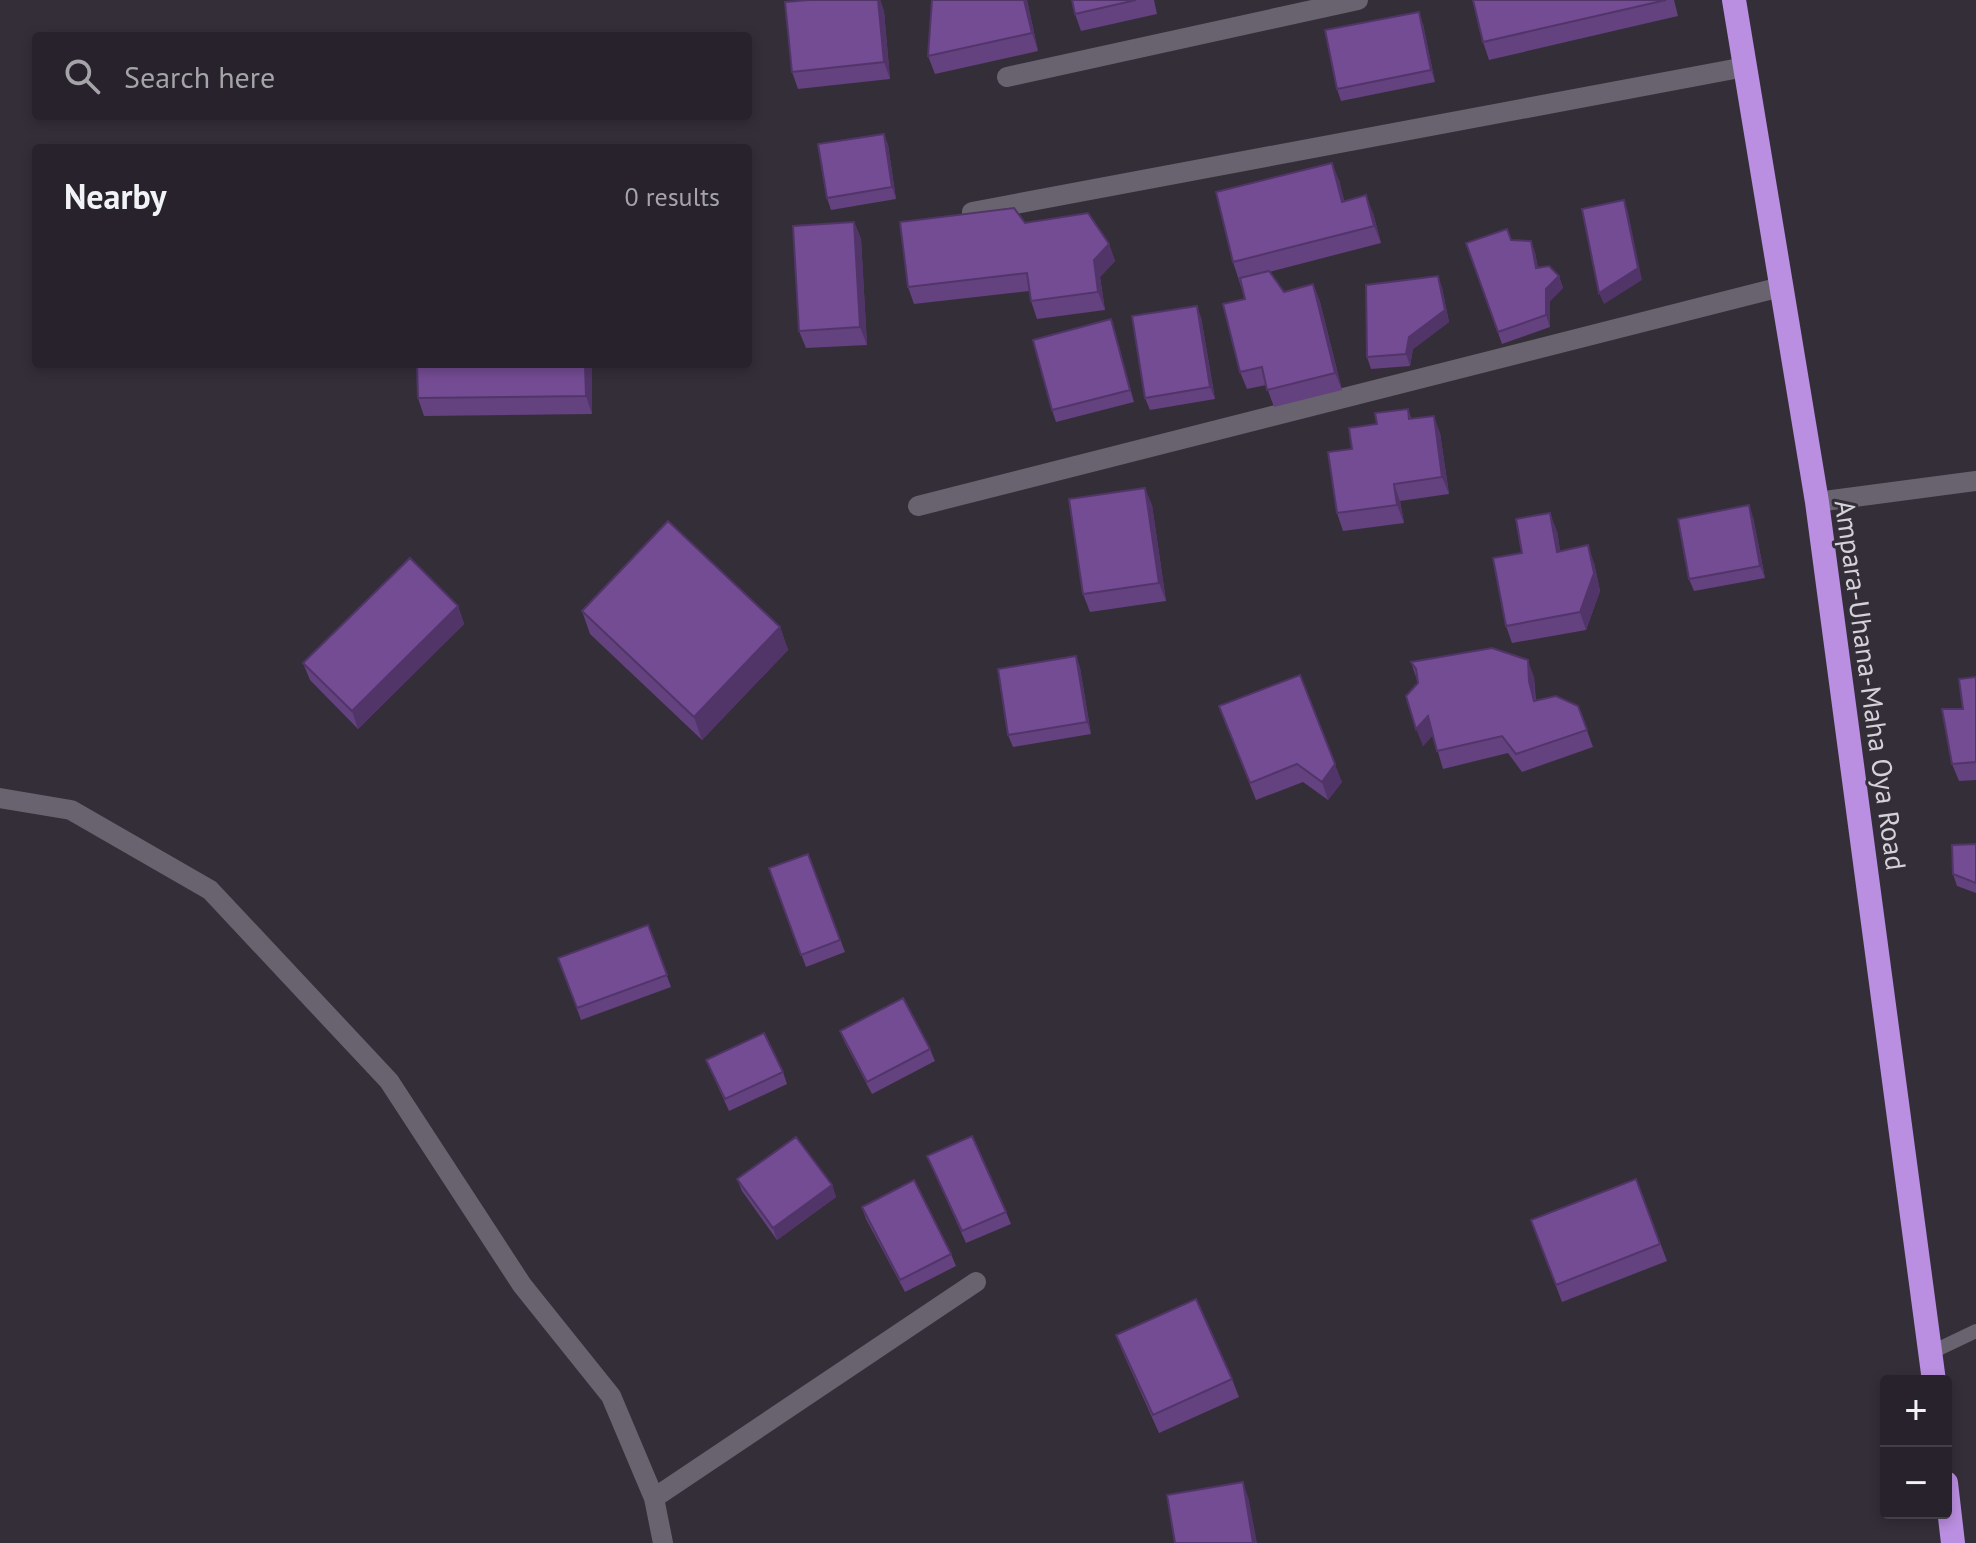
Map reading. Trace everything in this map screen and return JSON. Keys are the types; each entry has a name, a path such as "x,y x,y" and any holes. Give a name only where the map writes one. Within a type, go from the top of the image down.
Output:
{"highway":[{"name":"Ampara-Uhana-Maha Oya Road","path":"1734,0 1817,502 1933,1375"},
{"path":"1950,1519 1953,1543"}],"street":[{"path":"1007,77 1358,0"},
{"path":"972,212 1745,67"},
{"path":"918,506 1781,287"},
{"path":"1817,502 1976,481"},
{"path":"0,798 71,810 210,890 389,1081 522,1285 611,1396 654,1498 663,1543"},
{"path":"654,1498 976,1282"}],"lane":[{"path":"1930,1353 1976,1331"}],"building":[{"path":"878,0 884,62 792,72 785,2"},
{"path":"932,0 1024,0 1032,33 928,56"},
{"path":"1072,0 1136,0 1075,14"},
{"path":"1473,0 1666,0 1483,42"},
{"path":"1419,12 1431,70 1337,89 1325,30"},
{"path":"884,134 892,187 827,198 818,144"},
{"path":"1332,163 1342,202 1366,195 1374,226 1233,262 1216,192"},
{"path":"1624,200 1638,268 1599,293 1582,209"},
{"path":"1014,208 1025,223 1088,213 1109,244 1094,260 1098,292 1031,301 1027,273 908,287 900,222"},
{"path":"854,222 860,327 799,331 793,226"},
{"path":"1507,229 1511,240 1531,241 1536,268 1549,266 1559,276 1546,289 1546,315 1498,332 1466,243"},
{"path":"1269,271 1284,292 1313,284 1335,373 1267,390 1262,367 1240,372 1223,304 1245,299 1240,278"},
{"path":"1438,276 1445,310 1409,337 1406,354 1367,357 1366,285"},
{"path":"1197,306 1210,387 1145,398 1132,316"},
{"path":"1111,319 1130,390 1052,410 1033,340"},
{"path":"417,368 585,368 586,396 418,398"},
{"path":"1408,409 1409,419 1434,416 1442,477 1394,484 1397,505 1337,513 1328,452 1352,449 1349,428 1377,424 1375,413"},
{"path":"1145,488 1159,583 1083,594 1069,499"},
{"path":"1749,505 1760,566 1689,579 1678,519"},
{"path":"1550,513 1557,552 1588,545 1594,573 1580,612 1506,626 1493,558 1522,553 1516,519"},
{"path":"668,521 780,627 694,717 582,611"},
{"path":"410,558 458,606 352,711 303,663"},
{"path":"1492,648 1528,660 1534,701 1556,696 1578,706 1587,730 1516,754 1502,736 1437,751 1428,716 1416,729 1406,696 1418,683 1416,669 1411,662"},
{"path":"1076,656 1087,722 1008,735 998,669"},
{"path":"1300,675 1335,764 1322,782 1297,764 1250,783 1219,706"},
{"path":"1976,677 1976,762 1952,764 1942,709 1963,709 1959,679"},
{"path":"1976,844 1976,883 1953,874 1952,845"},
{"path":"808,854 840,940 801,955 769,868"},
{"path":"648,925 667,975 577,1008 558,958"},
{"path":"903,998 930,1049 867,1082 840,1031"},
{"path":"764,1033 783,1072 725,1099 706,1060"},
{"path":"972,1136 1006,1212 962,1231 927,1156"},
{"path":"796,1137 832,1185 773,1228 737,1179"},
{"path":"1636,1179 1660,1244 1556,1285 1531,1220"},
{"path":"914,1180 951,1254 900,1280 862,1207"},
{"path":"1196,1299 1232,1379 1153,1415 1116,1335"},
{"path":"1243,1482 1253,1543 1175,1543 1167,1495"}]}
